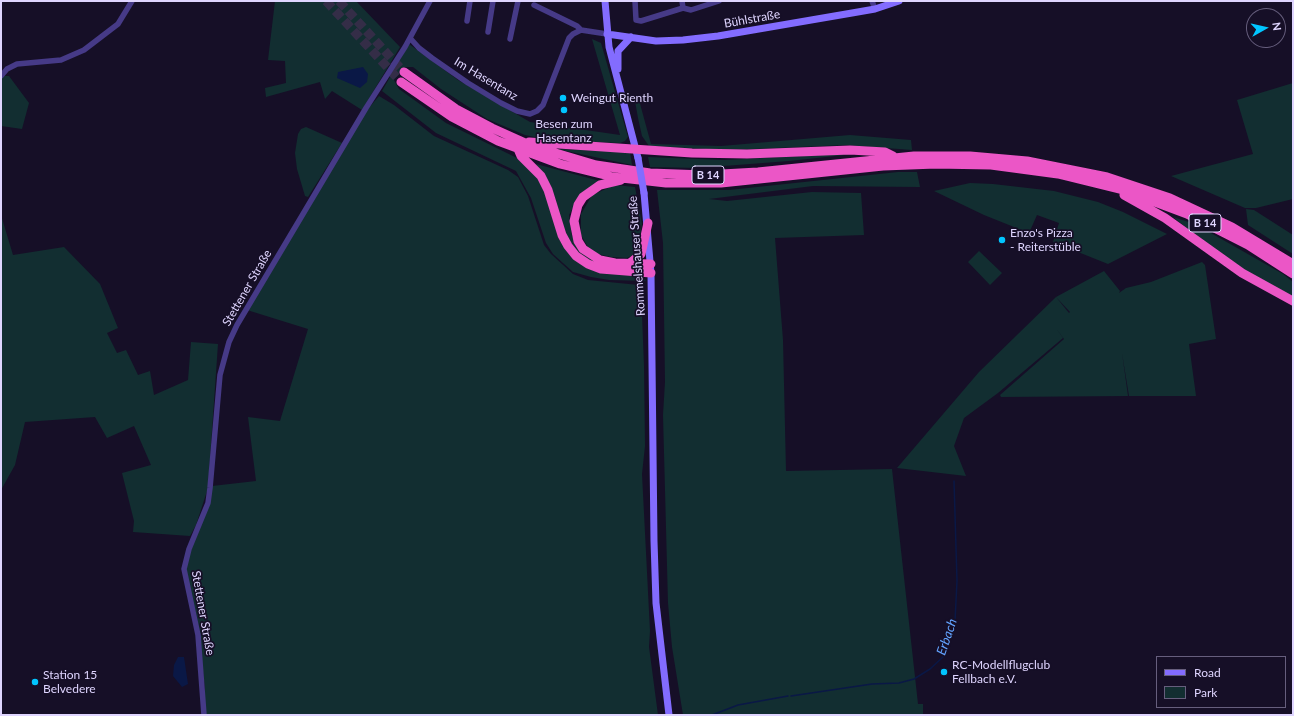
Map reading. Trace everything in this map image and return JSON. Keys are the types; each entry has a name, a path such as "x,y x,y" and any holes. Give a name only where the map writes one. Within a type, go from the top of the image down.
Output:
{"highway":[{"name":"B 14","path":"404,72 436,96 520,146 596,165 676,175 744,173 896,157 933,155 993,157 1040,163 1093,173 1183,203 1232,227 1293,264"},
{"name":"B 14","path":"401,82 452,117 573,168 628,179 680,183 721,182 883,166 964,164 1044,172 1109,186 1155,202 1199,220 1248,245 1293,274"},
{"path":"651,273 601,269 588,264 576,256 562,235 548,190 541,176 521,156 520,146 535,142 692,153 740,154 850,150 885,152 896,157"},
{"name":"B 14","path":"628,179 600,185 589,191 578,205 574,221 578,241 592,256 600,260 629,264 650,264"},
{"path":"1109,186 1165,218 1242,273 1293,301"},
{"path":"629,264 641,254 648,223"},
{"path":"1280,255 1293,258"}],"main road":[{"name":"Rommelshauser Straße","path":"605,1 607,34 612,61 636,148 648,223 651,273 655,564 660,640 669,715"},
{"name":"Bühlstraße","path":"607,34 666,41 718,36 874,9 899,1"},
{"path":"623,99 617,62 618,51 632,37"}],"street":[{"path":"1,76 7,70 18,64 61,60 84,50 118,24 132,1"},
{"name":"Stettener Straße","path":"204,715 198,635 184,568 189,549 205,510 210,488 220,375 227,349 236,325 410,38 430,1"},
{"path":"467,21 470,1"},
{"path":"488,32 493,1"},
{"path":"510,39 518,1"},
{"path":"635,1 636,20 641,21 683,8 691,10 719,1"},
{"path":"682,1 683,8"},
{"path":"872,1 874,9"},
{"path":"534,5 577,26 581,30 607,34"},
{"name":"Im Hasentanz","path":"410,38 423,52 468,83 517,111 530,114 537,111 543,105 569,38 576,31 581,30"}],"green space":[{"path":"275,1 356,1 400,47 362,110 332,91 325,99 320,82 266,97 265,88 286,83 285,61 268,60"},
{"path":"592,39 601,43 628,137 625,141 620,143 549,140 525,135 487,119 441,89 413,67 405,67 394,80 399,89 446,123 517,158 537,176 548,198 559,239 575,260 592,270 641,276 646,281 609,280 573,272 553,254 546,243 531,198 516,171 436,133 382,91 409,44 458,80 530,122 620,135"},
{"path":"1,76 9,76 29,103 22,129 1,126"},
{"path":"1293,83 1293,199 1256,208 1245,208 1171,176 1253,154 1237,100"},
{"path":"379,96 394,105 434,136 508,170 518,177 528,196 544,245 551,254 573,274 588,280 639,285 641,289 645,446 642,474 650,631 649,647 658,715 205,715 205,689 197,617 188,584 186,562 212,486 256,481 248,417 280,421 308,329 247,310 367,110"},
{"path":"639,100 651,144 721,146 850,135 911,140 912,150 846,145 729,150 649,146 642,136 638,118 635,101"},
{"path":"306,127 342,143 308,197 305,196 297,169 295,153 298,134 301,129"},
{"path":"557,149 630,152 632,165"},
{"path":"863,153 789,161 698,168 650,167 648,157 724,160"},
{"path":"536,164 600,181 581,193 569,215 572,236 585,255 595,261 595,264 582,256 567,239 552,191"},
{"path":"898,172 917,172 920,187 813,186 709,199 727,201 812,192 861,193 864,235 775,238 783,340 786,471 892,469 918,704 923,704 923,715 683,715 672,647 668,603 663,415 665,382 663,243 657,190 729,190"},
{"path":"970,183 1054,191 1098,202 1123,212 1167,234 1108,264 1053,242 1059,223 1037,215 1029,233 984,215 934,191"},
{"path":"615,185 635,187 642,224 637,253 627,258 598,254 589,249 581,235 581,214 592,195"},
{"path":"1246,209 1254,210 1293,235 1293,254 1248,225"},
{"path":"1,215 13,255 64,247 100,284 118,328 107,333 117,353 126,350 138,375 150,371 154,395 188,380 191,342 218,344 208,488 196,525 190,536 133,532 134,521 122,473 151,465 134,426 107,438 95,417 25,422 15,465 1,490"},
{"path":"1173,217 1195,224 1283,274 1293,282 1293,296 1250,274 1211,248"},
{"path":"979,251 1002,273 990,285 968,262"},
{"path":"1202,262 1205,265 1216,339 1189,344 1196,396 1129,396 1122,353 1128,396 1001,397 1000,395 1064,339 1055,327 1063,338 998,393 964,418 954,446 966,476 897,468 979,372 1056,297 1104,271 1120,291 1119,293 1126,288 1151,282","holes":["1056,297 1070,312 1069,313"]}],"water":[{"path":"363,67 368,74 367,82 360,88 337,78 338,72"},
{"path":"178,657 184,657 188,684 182,687 173,676 174,665"}],"waterway":[{"name":"Erbach","path":"791,696 872,684 899,683 914,679 930,669 943,657 955,621 957,581 954,481"},
{"name":"Erbach","path":"712,715 738,705 788,696"}],"tunnel":[{"path":"326,1 401,82"},
{"path":"339,1 404,72"}],"place":[{"name":"Weingut Rienth","path":"563,98"},
{"name":"Besen zum Hasentanz","path":"564,110"},
{"name":"Enzo's Pizza - Reiterstüble","path":"1002,240"},
{"name":"RC-Modellflugclub Fellbach e.V.","path":"944,672"},
{"name":"Station 15 Belvedere","path":"35,682"}]}
